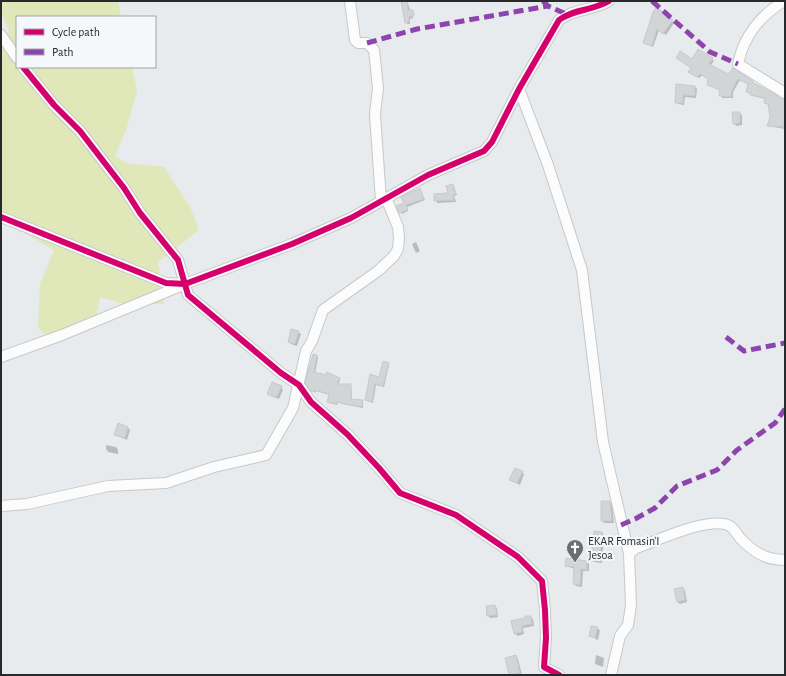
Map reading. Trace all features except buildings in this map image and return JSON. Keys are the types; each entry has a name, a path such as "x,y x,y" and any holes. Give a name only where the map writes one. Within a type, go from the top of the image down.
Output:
{"street":[{"path":"1,506 27,504 108,486 166,483 214,467 266,455 293,408 306,351 325,308 378,271 394,256 398,249 398,227 383,199 375,114 378,88 374,50 368,43 358,43 355,40 350,1"},
{"path":"1,357 62,335 185,284 292,244 351,218 383,199 428,176 488,148 519,89 559,20 566,14 594,9 609,1"},
{"path":"784,1 768,11 754,26 740,52 738,64 785,93"},
{"path":"1,35 16,57"},
{"path":"24,68 54,105 80,130 124,188 140,213 178,260 188,294 281,373 299,385 311,402 347,434 400,493 456,515 518,557 542,581 546,610 544,666 559,675"},
{"path":"519,89 548,165 582,270 603,442 629,554 631,605 628,625 620,636 611,675"},
{"path":"1,217 166,283 185,284"},
{"path":"629,554 636,548 691,528 722,523 731,527 750,548 761,556 785,560"}],"green space":[{"path":"1,1 118,1 121,16 16,16 16,68 132,68 137,91 127,127 115,156 126,163 164,167 190,207 199,230 158,262 164,304 120,303 100,297 94,327 56,344 38,328 40,284 54,250 1,219 1,42 9,31 1,11"}],"marked path":[{"path":"543,1 548,6 566,14"},
{"path":"652,1 710,52 738,64"},
{"path":"367,43 417,29 548,6"},
{"path":"726,337 744,351 785,343"},
{"path":"621,525 655,508 677,486 717,470 737,450 775,423 785,409"}],"cycle path":[{"path":"1,217 166,283 185,284 292,244 351,218 428,175 484,151 492,142 519,89 559,20 564,16 596,7 609,1"},
{"path":"24,68 54,105 80,131 124,188 140,213 178,260 188,295 281,373 299,385 311,402 347,434 400,493 456,515 518,557 542,581 546,638 544,667 559,675"}],"place":[{"name":"EKAR Fomasin'I Jesoa","path":"575,563"}]}
